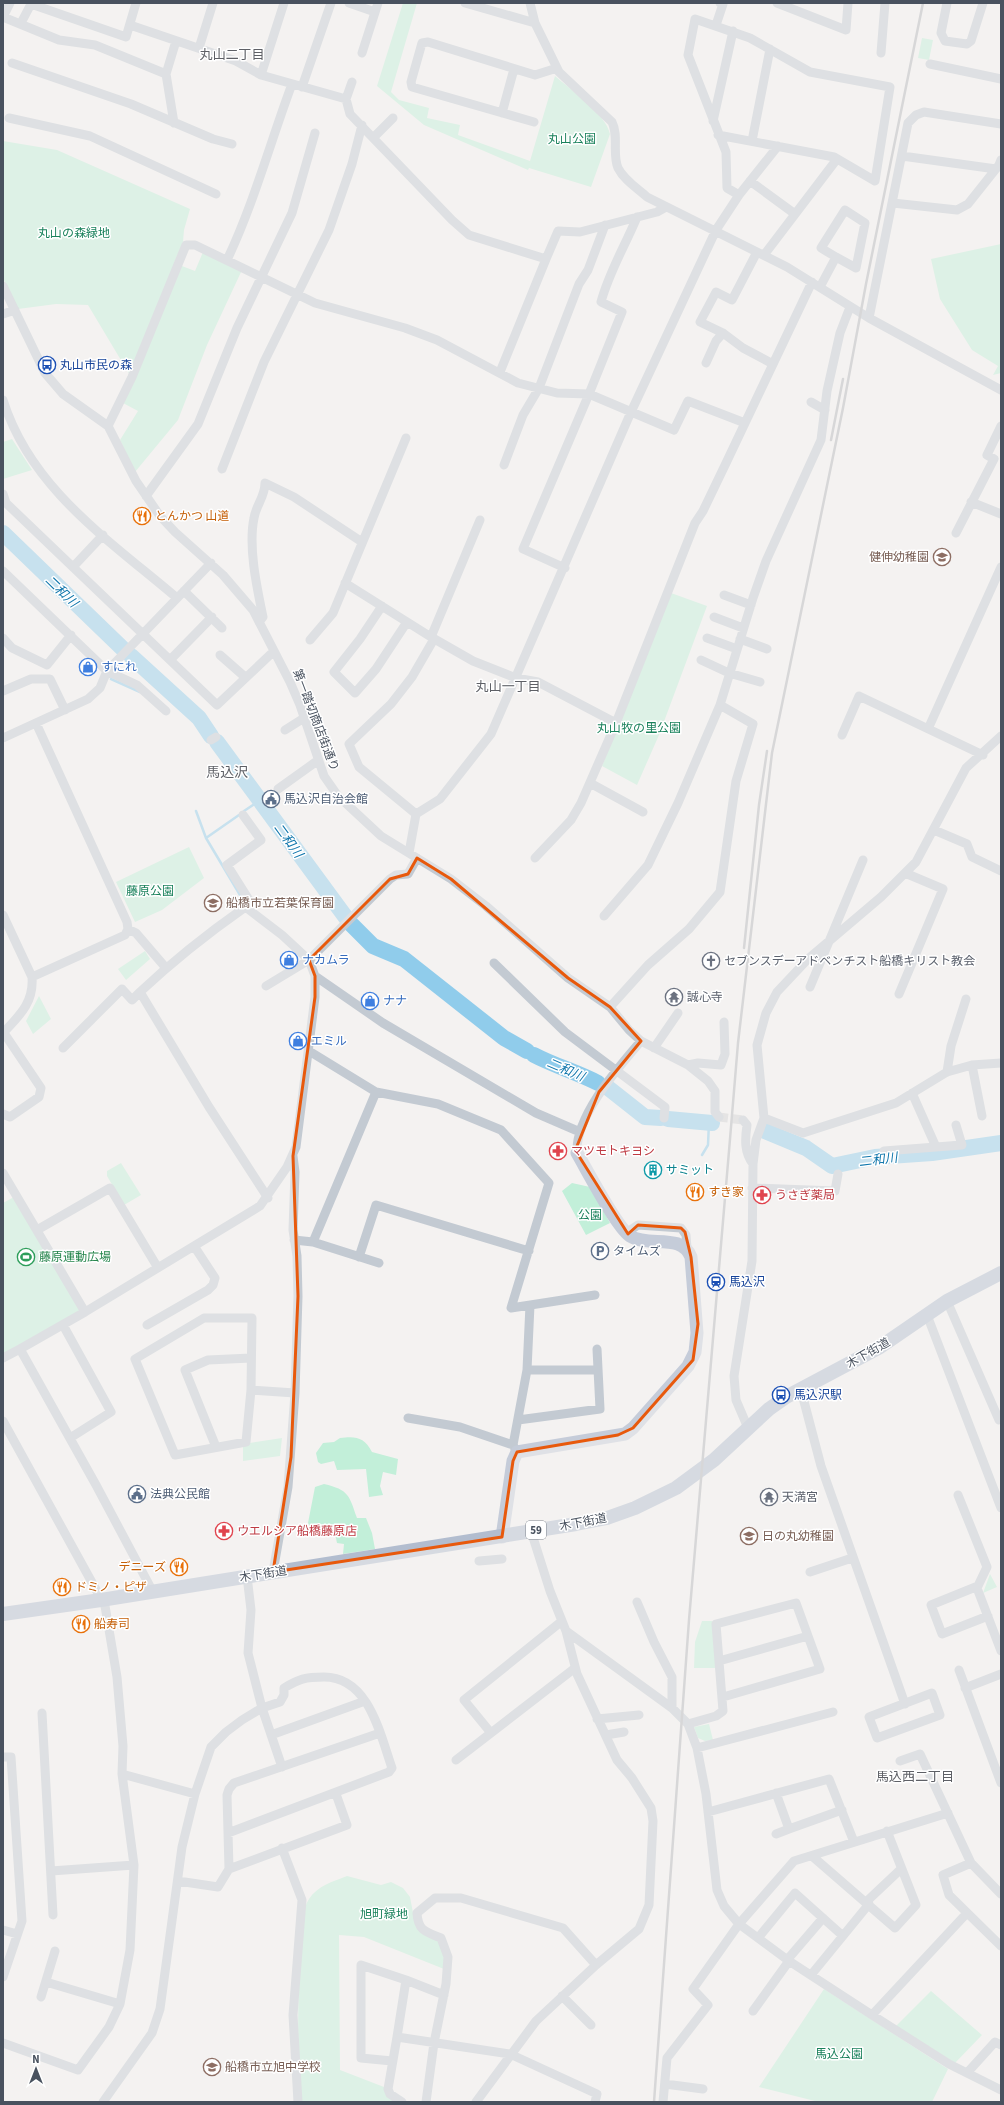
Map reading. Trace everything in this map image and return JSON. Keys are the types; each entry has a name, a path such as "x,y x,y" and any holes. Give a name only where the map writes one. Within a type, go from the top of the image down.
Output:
{"main road":[{"name":"木下街道","path":"3,1614 153,1592 607,1518 651,1502 696,1475 768,1409 880,1347 947,1302 1001,1273"}],"street":[{"path":"10,3 3,17 22,23 59,40 94,45 166,74"},
{"path":"22,23 30,4 126,37 136,3"},
{"path":"199,48 213,3"},
{"path":"261,75 284,3"},
{"path":"302,87 331,3"},
{"path":"349,3 377,7 362,53"},
{"path":"465,3 535,24"},
{"path":"530,3 535,24 557,68 612,122 615,130 618,168 628,181 647,196 666,207 761,253 812,282 869,318 1001,390"},
{"path":"716,25 723,4 720,3"},
{"path":"777,3 846,30 848,3"},
{"path":"881,53 885,3"},
{"path":"948,3 941,33 945,41 967,44 971,41 983,3"},
{"path":"718,135 837,159 875,181 890,87 810,72 750,38 695,19 688,55 718,135 726,152 727,188 739,195"},
{"path":"130,25 236,61 261,75 346,99"},
{"path":"713,121 733,31"},
{"path":"174,123 166,74 176,41"},
{"path":"534,122 412,87 411,82 422,43 428,42 535,75 557,68"},
{"path":"752,141 770,49"},
{"path":"12,63 124,101 213,139 232,144"},
{"path":"930,64 1001,80"},
{"path":"502,113 514,69"},
{"path":"352,82 346,99 350,114 362,124 465,232 469,235 546,259"},
{"path":"227,260 256,193 272,140 292,84"},
{"path":"869,318 908,122 916,115 924,112 1001,124"},
{"path":"9,118 90,136 216,194"},
{"path":"374,137 393,118"},
{"path":"222,469 264,362 329,230 352,164 362,124"},
{"path":"146,496 198,424 237,328 292,213 315,133"},
{"path":"416,814 440,799 486,741 516,678 631,412 716,230 739,195 778,146"},
{"path":"902,156 996,170"},
{"path":"773,364 742,348 723,333 700,322 716,292 732,300 761,253 837,159"},
{"path":"892,203 957,210 968,204 996,170 1001,160"},
{"path":"750,181 794,214"},
{"path":"500,372 558,231 580,232 657,212 666,207"},
{"path":"845,210 865,223 856,268 836,257 821,248 845,210"},
{"path":"564,568 522,549 589,394 622,312 601,302 606,285 626,245 637,217"},
{"path":"504,466 522,415 539,388 579,284 588,270 605,225"},
{"path":"108,426 132,377 186,245 195,245 315,303 412,330 437,340 518,382 557,393 589,394 674,430 688,401 745,423"},
{"path":"820,287 836,257"},
{"path":"535,858 571,820 590,783 616,723 695,523 703,511 812,282"},
{"name":"第一踏切商店街通り","path":"3,286 45,373 53,384 63,394 108,426 136,481 146,496 175,532 211,563 242,597 259,622 273,652 290,682 304,718 317,761 329,786 381,836 451,879 486,906 568,978 610,1006 629,1030 641,1041 688,1065 708,1081 715,1091 714,1112 720,1117"},
{"path":"604,916 648,865 678,803 720,705 743,628 766,561 820,440 840,333 850,306"},
{"path":"3,314 14,310"},
{"path":"706,363 716,341 723,333"},
{"path":"3,400 6,423 28,456 56,493 177,598"},
{"path":"810,402 825,410"},
{"path":"956,533 994,459 987,455 1001,426"},
{"path":"310,640 333,613 406,438"},
{"path":"259,622 263,617 256,574 253,531 256,511 263,497 266,483 294,497 362,542"},
{"path":"3,494 6,503 74,566 217,705 273,652"},
{"path":"971,502 1001,514"},
{"path":"416,814 359,767 349,744 392,704 412,676 432,638 480,520"},
{"path":"74,566 103,535"},
{"path":"3,738 88,699 100,688 107,671 211,563"},
{"path":"928,729 1001,567"},
{"path":"3,571 107,671 137,685 166,711"},
{"path":"345,583 432,638 473,661 516,678 538,682 616,723"},
{"path":"184,591 222,628"},
{"path":"724,595 751,605"},
{"path":"382,606 360,639 334,672 355,693 376,669 407,622"},
{"path":"170,660 212,617"},
{"path":"714,617 743,628"},
{"path":"3,638 12,648 47,665 70,635"},
{"path":"707,638 737,650"},
{"path":"740,639 766,649"},
{"path":"220,655 245,677"},
{"path":"701,660 729,673 760,682"},
{"path":"3,691 31,678 50,679 65,710"},
{"path":"842,735 859,696 983,755"},
{"path":"610,1006 648,965 689,929 720,892 736,781 753,724 720,705"},
{"path":"285,730 304,718"},
{"path":"32,977 124,935 128,929 127,922 36,723"},
{"path":"748,1428 736,1400 734,1386 752,1261 752,1164 756,1140 764,1118 757,1045 766,1013 777,992 830,938 881,897 916,862 966,768 983,755 1001,736"},
{"path":"278,789 317,761"},
{"path":"590,783 643,812"},
{"path":"266,986 309,960 349,922 390,879 396,875 408,874 413,856 416,814"},
{"path":"243,815 261,840 227,865 249,900 248,909"},
{"path":"934,830 967,844 972,857 1001,871"},
{"path":"810,987 863,860"},
{"path":"899,994 943,889 905,873"},
{"path":"64,1048 122,989 132,1000 166,968 209,932 244,908 248,909 282,935 309,960 315,976 309,1051 293,1156 295,1172 294,1240 297,1256 298,1296 295,1393 288,1487 273,1572"},
{"path":"3,915 32,977 32,993 28,1003 21,1014 3,1033 41,1088 39,1097 10,1118 3,1114"},
{"path":"128,929 136,934 166,968"},
{"path":"494,963 555,1024 615,1071 665,1107 664,1118"},
{"path":"315,976 383,1023 536,1113 580,1132"},
{"path":"140,992 209,1107 268,1198"},
{"path":"947,1072 951,1046 966,999"},
{"path":"654,1048 678,1013"},
{"path":"688,1065 698,1063 721,1066 725,1054 724,1022"},
{"path":"408,1418 460,1427 515,1449 625,1434 688,1366 695,1352 698,1324 691,1257 687,1248 678,1244 642,1240 629,1236 616,1218 577,1153 580,1132 599,1092 641,1041"},
{"path":"309,1051 376,1092 438,1104 501,1130 549,1183 511,1308 595,1295"},
{"path":"764,1118 803,1133 896,1103 947,1072 972,1066 1001,1063"},
{"path":"972,1066 982,1116"},
{"path":"313,1242 376,1092"},
{"path":"912,1093 936,1147"},
{"path":"743,1120 747,1125 745,1142 747,1154 752,1164"},
{"path":"884,1151 962,1145 956,1125"},
{"path":"3,1358 85,1312 260,1206 268,1198 293,1156"},
{"path":"3,1172 85,1312"},
{"path":"752,1188 835,1191 838,1174"},
{"path":"37,1230 110,1188 158,1268"},
{"path":"359,1257 376,1205 529,1251"},
{"path":"294,1240 313,1242 379,1263"},
{"path":"147,1326 214,1285 215,1278 194,1246"},
{"path":"947,1302 999,1420"},
{"path":"502,1536 518,1420 527,1370 530,1305"},
{"path":"927,1315 1001,1508"},
{"path":"204,1318 252,1318 251,1390 246,1442 175,1455 135,1359 204,1318"},
{"path":"63,1325 111,1412 70,1438"},
{"path":"20,1349 153,1592"},
{"path":"518,1420 600,1409 597,1349"},
{"path":"216,1447 185,1370 208,1360 251,1358"},
{"path":"527,1370 598,1370"},
{"path":"251,1390 295,1393"},
{"path":"802,1390 820,1466 905,1704"},
{"path":"3,1421 105,1606 118,1677 123,1746 122,1774 134,1865 130,1950 120,2004 109,2027 78,2070 3,2043"},
{"path":"958,1495 986,1567 978,1586 1001,1651"},
{"path":"476,2102 510,2054 536,2021 596,1965 639,1929 649,1904 653,1821 651,1808 632,1778 617,1760 598,1718 590,1705 575,1668 566,1631 550,1591 531,1531"},
{"path":"810,1572 852,1558"},
{"path":"479,1561 502,1559"},
{"path":"247,1576 252,1610 248,1653 262,1708 282,1767"},
{"path":"978,1586 931,1605 942,1634 988,1616"},
{"path":"637,1602 654,1642 672,1677 672,1708"},
{"path":"688,1724 716,1716 723,1711 716,1624 796,1603 820,1669 723,1697"},
{"path":"491,1733 464,1700 562,1621"},
{"path":"566,1631 672,1708 688,1724 697,1748 706,1794 718,1896 739,1924 788,1961 872,2015 967,2073 1001,2090"},
{"path":"719,1661 808,1636"},
{"path":"456,1760 575,1668"},
{"path":"958,1670 1001,1783"},
{"path":"965,1688 1001,1674"},
{"path":"103,2102 152,2033 160,2009 182,1847 195,1794 211,1747 226,1732 262,1708 280,1702 284,1695 284,1688 300,1678 326,1677 343,1681 351,1686 371,1710 392,1768 390,1772 336,1794 228,1833"},
{"path":"932,1693 940,1715 877,1738 869,1718 905,1704 932,1693"},
{"path":"271,1735 365,1701"},
{"path":"697,1748 833,1712"},
{"path":"42,1713 53,1915"},
{"path":"598,1718 639,1715"},
{"path":"606,1735 624,1732"},
{"path":"178,1881 218,1887 229,1869 227,1795 229,1789 234,1783 380,1733"},
{"path":"900,1761 920,1754 971,1864 1001,1894"},
{"path":"3,1757 11,1756 22,1921 3,1977"},
{"path":"122,1774 195,1794"},
{"path":"708,1812 829,1779 854,1842"},
{"path":"776,1793 789,1829"},
{"path":"229,1869 347,1825 336,1794"},
{"path":"776,1834 842,1810"},
{"path":"663,2102 667,2058 708,2005 694,1989 739,1924 794,1861 948,1813"},
{"path":"812,1856 895,1928 916,1905 887,1831"},
{"path":"282,1848 302,1900 294,2015 298,2102"},
{"path":"971,1864 943,1875 949,1895 1001,1946"},
{"path":"51,1871 134,1865"},
{"path":"811,1975 868,1903 901,1868"},
{"path":"758,1938 795,1893 843,1936"},
{"path":"426,2102 434,2043 444,1995 448,1957 441,1938 428,1933 421,1928 418,1923 417,1913 435,1898 461,1898 563,1928 596,1965"},
{"path":"872,2015 968,1913"},
{"path":"753,2011 788,1961 823,1918"},
{"path":"3,1930 17,1934"},
{"path":"41,1997 55,1951"},
{"path":"392,2062 362,2058 361,1965 444,1995"},
{"path":"402,2102 390,2094 388,2089 406,1980"},
{"path":"46,1982 120,2004"},
{"path":"562,1996 591,2025"},
{"path":"397,2037 510,2054 597,2094 595,2102"},
{"path":"967,2073 995,2042 1001,2045"},
{"path":"665,2084 703,2089"}],"highlighted area":[{"path":"417,858 451,879 568,978 610,1007 641,1041 599,1092 577,1146 577,1153 628,1234 638,1225 681,1228 685,1232 691,1257 698,1324 693,1360 633,1428 618,1435 517,1452 513,1461 502,1537 273,1572 291,1457 298,1296 293,1156 315,997 315,976 309,960 390,879 408,874"}],"green space":[{"name":"丸山公園","path":"403,3 417,3 391,92 399,100 429,108 427,118 460,125 458,135 530,161 555,76 602,118 610,134 591,187 529,168 528,170 424,125 377,86"},
{"path":"922,38 933,40 929,60 918,58"},
{"name":"丸山の森緑地","path":"3,141 57,150 190,209 184,230 183,242 174,263 195,271 203,252 242,270 207,345 178,420 135,472 120,440 138,411 123,403 134,382 88,305 56,304 18,309 3,278"},
{"path":"1001,244 1001,373 993,375 998,366 972,350 940,299 931,259"},
{"path":"12,439 32,470 3,479 3,442"},
{"name":"丸山牧の里公園","path":"671,593 707,606 659,735 637,785 602,766"},
{"name":"藤原公園","path":"189,847 204,878 162,910 135,922 116,882"},
{"path":"145,951 150,959 126,980 118,969"},
{"path":"39,996 51,1019 33,1034 26,1021"},
{"path":"121,1163 141,1195 124,1205 107,1176 107,1171"},
{"name":"公園","path":"572,1183 590,1187 610,1223 586,1235 562,1191"},
{"name":"藤原運動広場","path":"14,1197 81,1310 3,1354 3,1203"},
{"path":"351,1437 363,1440 372,1452 398,1459 396,1475 383,1472 380,1486 383,1495 369,1497 366,1469 337,1470 334,1461 321,1464 318,1462 316,1453 323,1443 334,1442 340,1438"},
{"path":"282,1438 280,1456 243,1461 243,1444"},
{"path":"324,1484 343,1491 350,1499 357,1518 366,1518 372,1533 375,1549 343,1554 344,1544 337,1543 334,1529 311,1528 308,1523 315,1487"},
{"path":"990,1574 997,1587 983,1593"},
{"path":"702,1621 712,1621 716,1668 694,1668 695,1642"},
{"path":"709,1724 713,1740 705,1741 698,1738 694,1727"},
{"name":"旭町緑地","path":"347,1876 381,1885 391,1882 403,1888 410,1897 414,1918 437,1939 445,1957 444,1969 364,1937 339,1935 340,2070 384,2087 396,2102 301,2102 298,2000 304,1913 312,1894 326,1884"},
{"name":"馬込公園","path":"824,1989 948,2069 932,2102 819,2102 759,2087"},
{"path":"931,1991 982,2035 955,2063 896,2026"}],"waterway":[{"name":"二和川","path":"3,533 122,648"},
{"name":"二和川","path":"131,656 199,718 211,736"},
{"path":"111,679 140,692"},
{"name":"二和川","path":"217,742 347,919"},
{"path":"244,811 259,801"},
{"path":"196,811 206,838"},
{"path":"239,815 206,838 243,900"},
{"name":"二和川","path":"351,924 373,946 404,959 504,1038 527,1051"},
{"name":"二和川","path":"534,1055 598,1083"},
{"name":"二和川","path":"607,1087 645,1117 661,1118"},
{"name":"二和川","path":"668,1119 712,1123"},
{"path":"702,1155 708,1145 709,1122"},
{"name":"二和川","path":"765,1131 806,1148 832,1166 875,1157 932,1153 1001,1143"}],"tunnel":[{"path":"719,1117 743,1120"}],"railway":[{"path":"654,2102 689,1620 738,1043 772,753 843,408 866,284 923,3"},
{"path":"831,440 843,379"},
{"path":"744,948 759,805 767,751"}],"place":[{"name":"丸山市民の森","path":"47,365"},
{"name":"とんかつ 山道","path":"142,516"},
{"name":"健伸幼稚園","path":"942,557"},
{"name":"すにれ","path":"88,667"},
{"name":"馬込沢自治会館","path":"271,799"},
{"name":"船橋市立若葉保育園","path":"213,903"},
{"name":"ナカムラ","path":"289,960"},
{"name":"セブンスデーアドベンチスト船橋キリスト教会","path":"711,961"},
{"name":"誠心寺","path":"674,997"},
{"name":"ナナ","path":"370,1001"},
{"name":"エミル","path":"298,1041"},
{"name":"マツモトキヨシ","path":"558,1151"},
{"name":"サミット","path":"653,1170"},
{"name":"すき家","path":"695,1192"},
{"name":"うさぎ薬局","path":"762,1195"},
{"name":"タイムズ","path":"600,1251"},
{"name":"藤原運動広場","path":"26,1257"},
{"name":"馬込沢","path":"716,1282"},
{"name":"馬込沢駅","path":"781,1395"},
{"name":"法典公民館","path":"137,1494"},
{"name":"天満宮","path":"769,1497"},
{"name":"ウエルシア船橋藤原店","path":"224,1531"},
{"name":"日の丸幼稚園","path":"749,1536"},
{"name":"デニーズ","path":"179,1567"},
{"name":"ドミノ・ピザ","path":"62,1587"},
{"name":"船寿司","path":"81,1624"},
{"name":"船橋市立旭中学校","path":"212,2067"}],"district":[{"name":"丸山二丁目","path":"232,54"},
{"name":"丸山一丁目","path":"508,686"},
{"name":"馬込沢","path":"227,772"},
{"name":"馬込西二丁目","path":"915,1776"}]}
